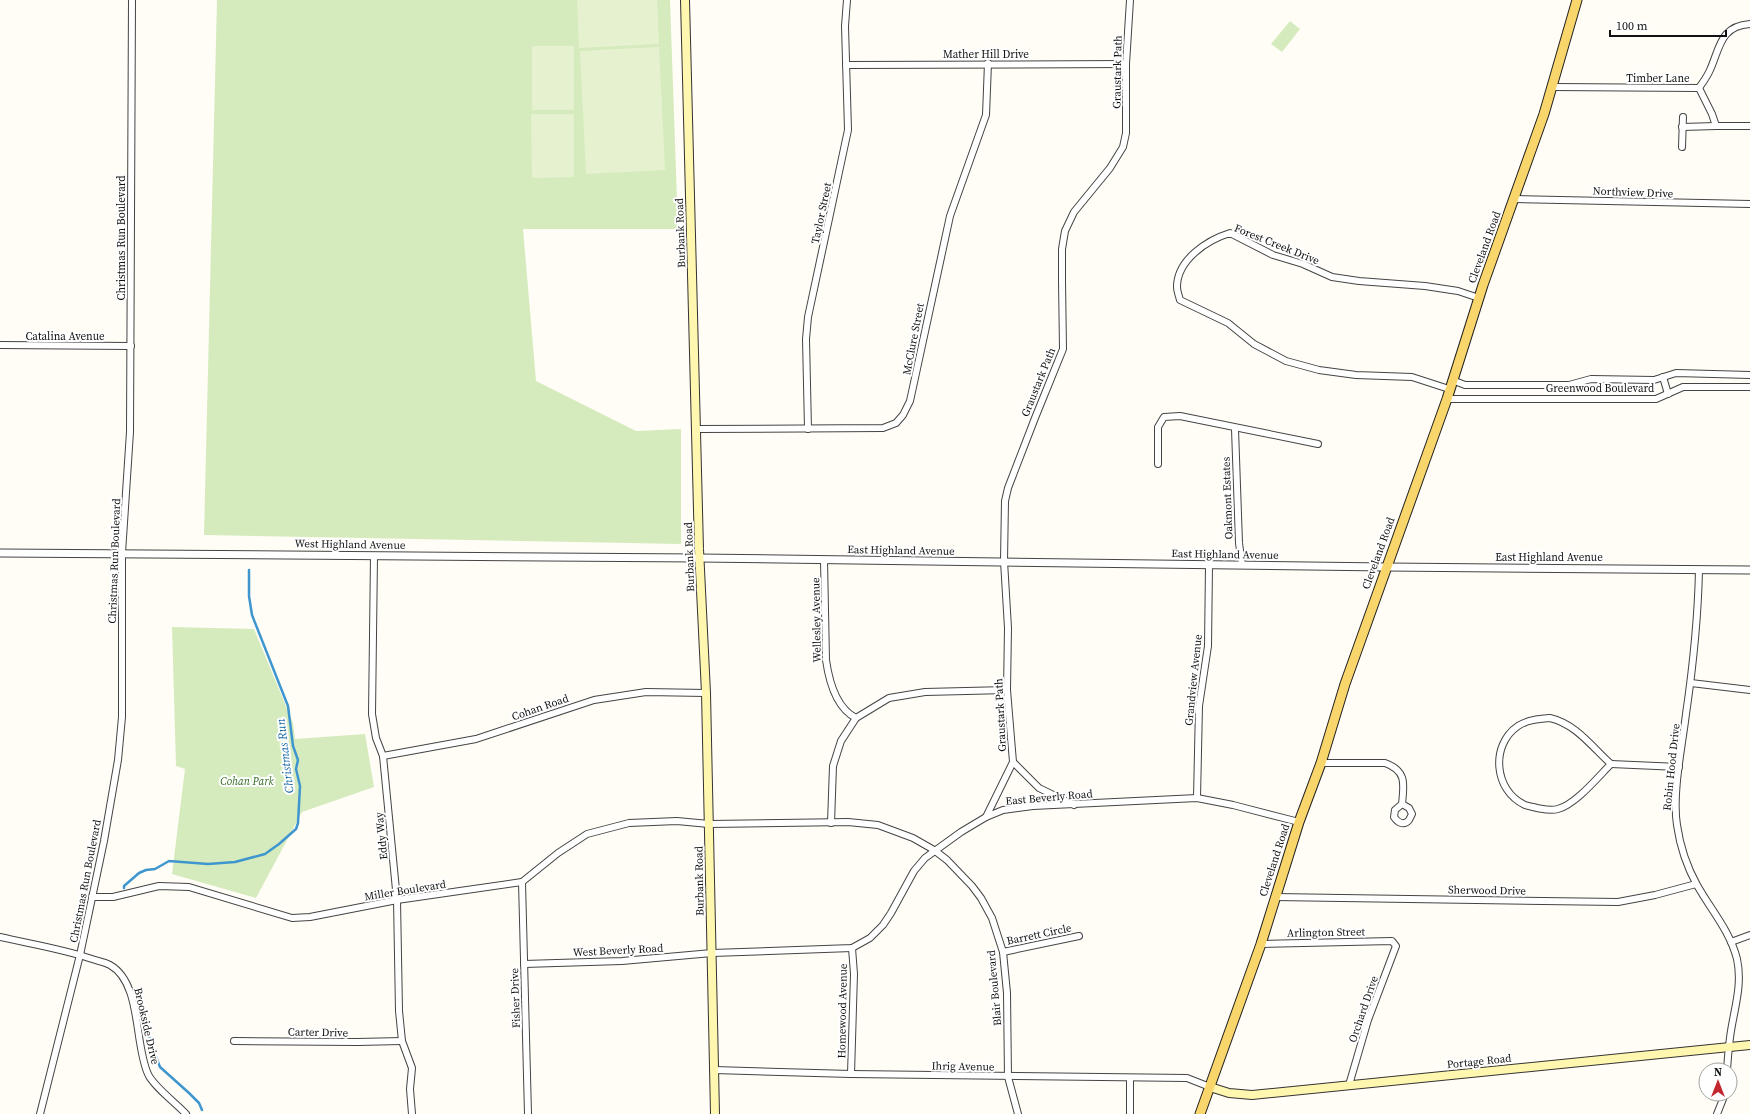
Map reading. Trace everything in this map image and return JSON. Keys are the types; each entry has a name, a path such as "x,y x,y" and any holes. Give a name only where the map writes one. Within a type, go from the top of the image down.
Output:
{"main road":[{"name":"Burbank Road","path":"685,0 697,429 699,558 706,693 715,1114"},
{"name":"Cleveland Road","path":"1200,1114 1260,944 1321,763 1345,684 1447,399 1479,298 1515,199 1553,87 1577,0"},
{"name":"Portage Road","path":"1210,1087 1228,1093 1252,1095 1750,1045"}],"street":[{"name":"Christmas Run Boulevard","path":"40,1114 80,955 92,897 118,760 122,717 122,553 130,432 132,0"},
{"name":"Taylor Street","path":"808,429 806,339 808,317 848,130 845,26 847,0"},
{"name":"Graustark Path","path":"986,817 1013,762 1007,690 1008,628 1004,562 1005,500 1008,488 1063,349 1062,249 1065,231 1074,212 1110,168 1123,147 1126,133 1126,64 1130,0"},
{"name":"Timber Lane","path":"1553,87 1699,88 1707,78 1721,41 1727,33 1739,26 1750,24"},
{"name":"McClure Street","path":"697,429 883,428 896,423 904,415 913,388 929,307 950,216 986,114 988,63"},
{"name":"Mather Hill Drive","path":"846,65 988,63 1126,64"},
{"path":"1699,88 1712,114 1716,126"},
{"path":"1682,117 1682,147"},
{"path":"1682,127 1750,126"},
{"name":"Northview Drive","path":"1515,199 1750,204"},
{"name":"Forest Creek Drive","path":"1451,385 1412,377 1356,375 1318,370 1286,361 1254,344 1228,323 1180,300 1177,287 1182,267 1198,250 1219,236 1230,233 1273,254 1303,264 1332,277 1359,281 1425,286 1458,291 1479,298"},
{"name":"Catalina Avenue","path":"0,345 131,346"},
{"name":"Greenwood Boulevard","path":"1451,385 1569,385 1591,379 1654,380 1676,373 1750,375"},
{"path":"1663,377 1668,394"},
{"path":"1522,386 1522,398"},
{"name":"Greenwood Boulevard","path":"1447,399 1656,399 1683,387 1750,387"},
{"path":"1158,464 1158,427 1164,417 1180,416 1235,429 1318,444"},
{"name":"Oakmont Estates","path":"1235,429 1239,543 1242,565"},
{"name":"West Highland Avenue","path":"0,553 699,558"},
{"name":"Eddy Way","path":"374,556 372,714 376,738 383,756 397,900 399,1011 402,1041 412,1068 410,1090 412,1114"},
{"name":"East Highland Avenue","path":"699,558 1750,570"},
{"name":"Wellesley Avenue","path":"824,560 828,670 841,705 845,711 856,718"},
{"name":"Grandview Avenue","path":"1197,798 1199,706 1208,646 1209,565"},
{"name":"Robin Hood Drive","path":"1699,570 1698,612 1691,683 1679,767 1676,825 1681,847 1696,884 1731,942 1737,960 1739,983 1737,1004 1728,1047 1727,1062"},
{"path":"1691,683 1750,690"},
{"path":"831,823 833,766 841,741 856,718 889,698 925,692 1007,690"},
{"name":"Cohan Road","path":"383,756 476,739 594,700 646,692 706,693"},
{"path":"1611,764 1569,803 1557,809 1543,809 1524,804 1510,793 1501,778 1498,762 1500,750 1507,737 1517,726 1529,721 1550,718 1561,721 1578,732 1611,764 1679,767"},
{"name":"Graustark Path","path":"1013,762 1039,788 1074,805"},
{"path":"1321,763 1385,763 1394,766 1402,774 1404,788 1402,804"},
{"name":"East Beverly Road","path":"712,953 852,948 870,938 883,925 914,871 925,858 934,850 961,832 986,817 1003,810 1033,806 1197,798 1233,805 1300,822"},
{"path":"522,882 558,853 587,834 606,828 628,823 677,821 709,824"},
{"name":"Blair Boulevard","path":"709,824 865,823 913,838 934,850 962,874 981,898 992,918 1003,952 1007,994 1008,1077 1018,1114"},
{"name":"Miller Boulevard","path":"92,897 113,897 159,886 189,887 292,918 310,917 397,900 522,882"},
{"name":"Fisher Drive","path":"522,882 528,1114"},
{"name":"Sherwood Drive","path":"1275,897 1618,902 1655,895 1696,884"},
{"path":"1731,942 1750,935"},
{"name":"Barrett Circle","path":"1003,952 1079,936"},
{"name":"Brookside Drive","path":"0,937 80,955 110,965 126,980 134,1007 148,1076 186,1114"},
{"name":"Arlington Street","path":"1260,944 1392,940"},
{"name":"Orchard Drive","path":"1349,1085 1368,1020 1396,946 1392,940"},
{"name":"Homewood Avenue","path":"851,1074 854,974 852,948"},
{"name":"West Beverly Road","path":"524,964 622,961 712,953"},
{"name":"Carter Drive","path":"234,1041 402,1041"},
{"name":"Ihrig Avenue","path":"714,1070 1008,1077 1187,1078 1210,1087"},
{"path":"1130,1078 1130,1114"},
{"path":"1717,1114 1722,1102"}],"green space":[{"path":"217,0 670,0 678,229 523,229 536,381 636,431 681,429 681,544 204,535"},
{"path":"577,0 657,0 659,44 579,48"},
{"path":"1290,21 1300,29 1282,52 1271,44"},
{"path":"532,46 574,46 574,110 532,110"},
{"path":"659,47 665,170 586,174 580,51"},
{"path":"531,114 574,114 574,177 532,178"},
{"name":"Cohan Park","path":"172,627 254,629 293,723 295,739 365,734 374,787 302,812 256,898 172,874 185,769 176,766"}],"waterway":[{"name":"Christmas Run","path":"124,888 124,886 139,873 146,870 155,869 169,861 208,864 235,862 265,854 296,829 298,823 300,786 296,769 298,760 293,746 288,706 252,615 249,596 249,570"},
{"path":"139,993 151,1044 160,1067 199,1103 202,1110"}]}
